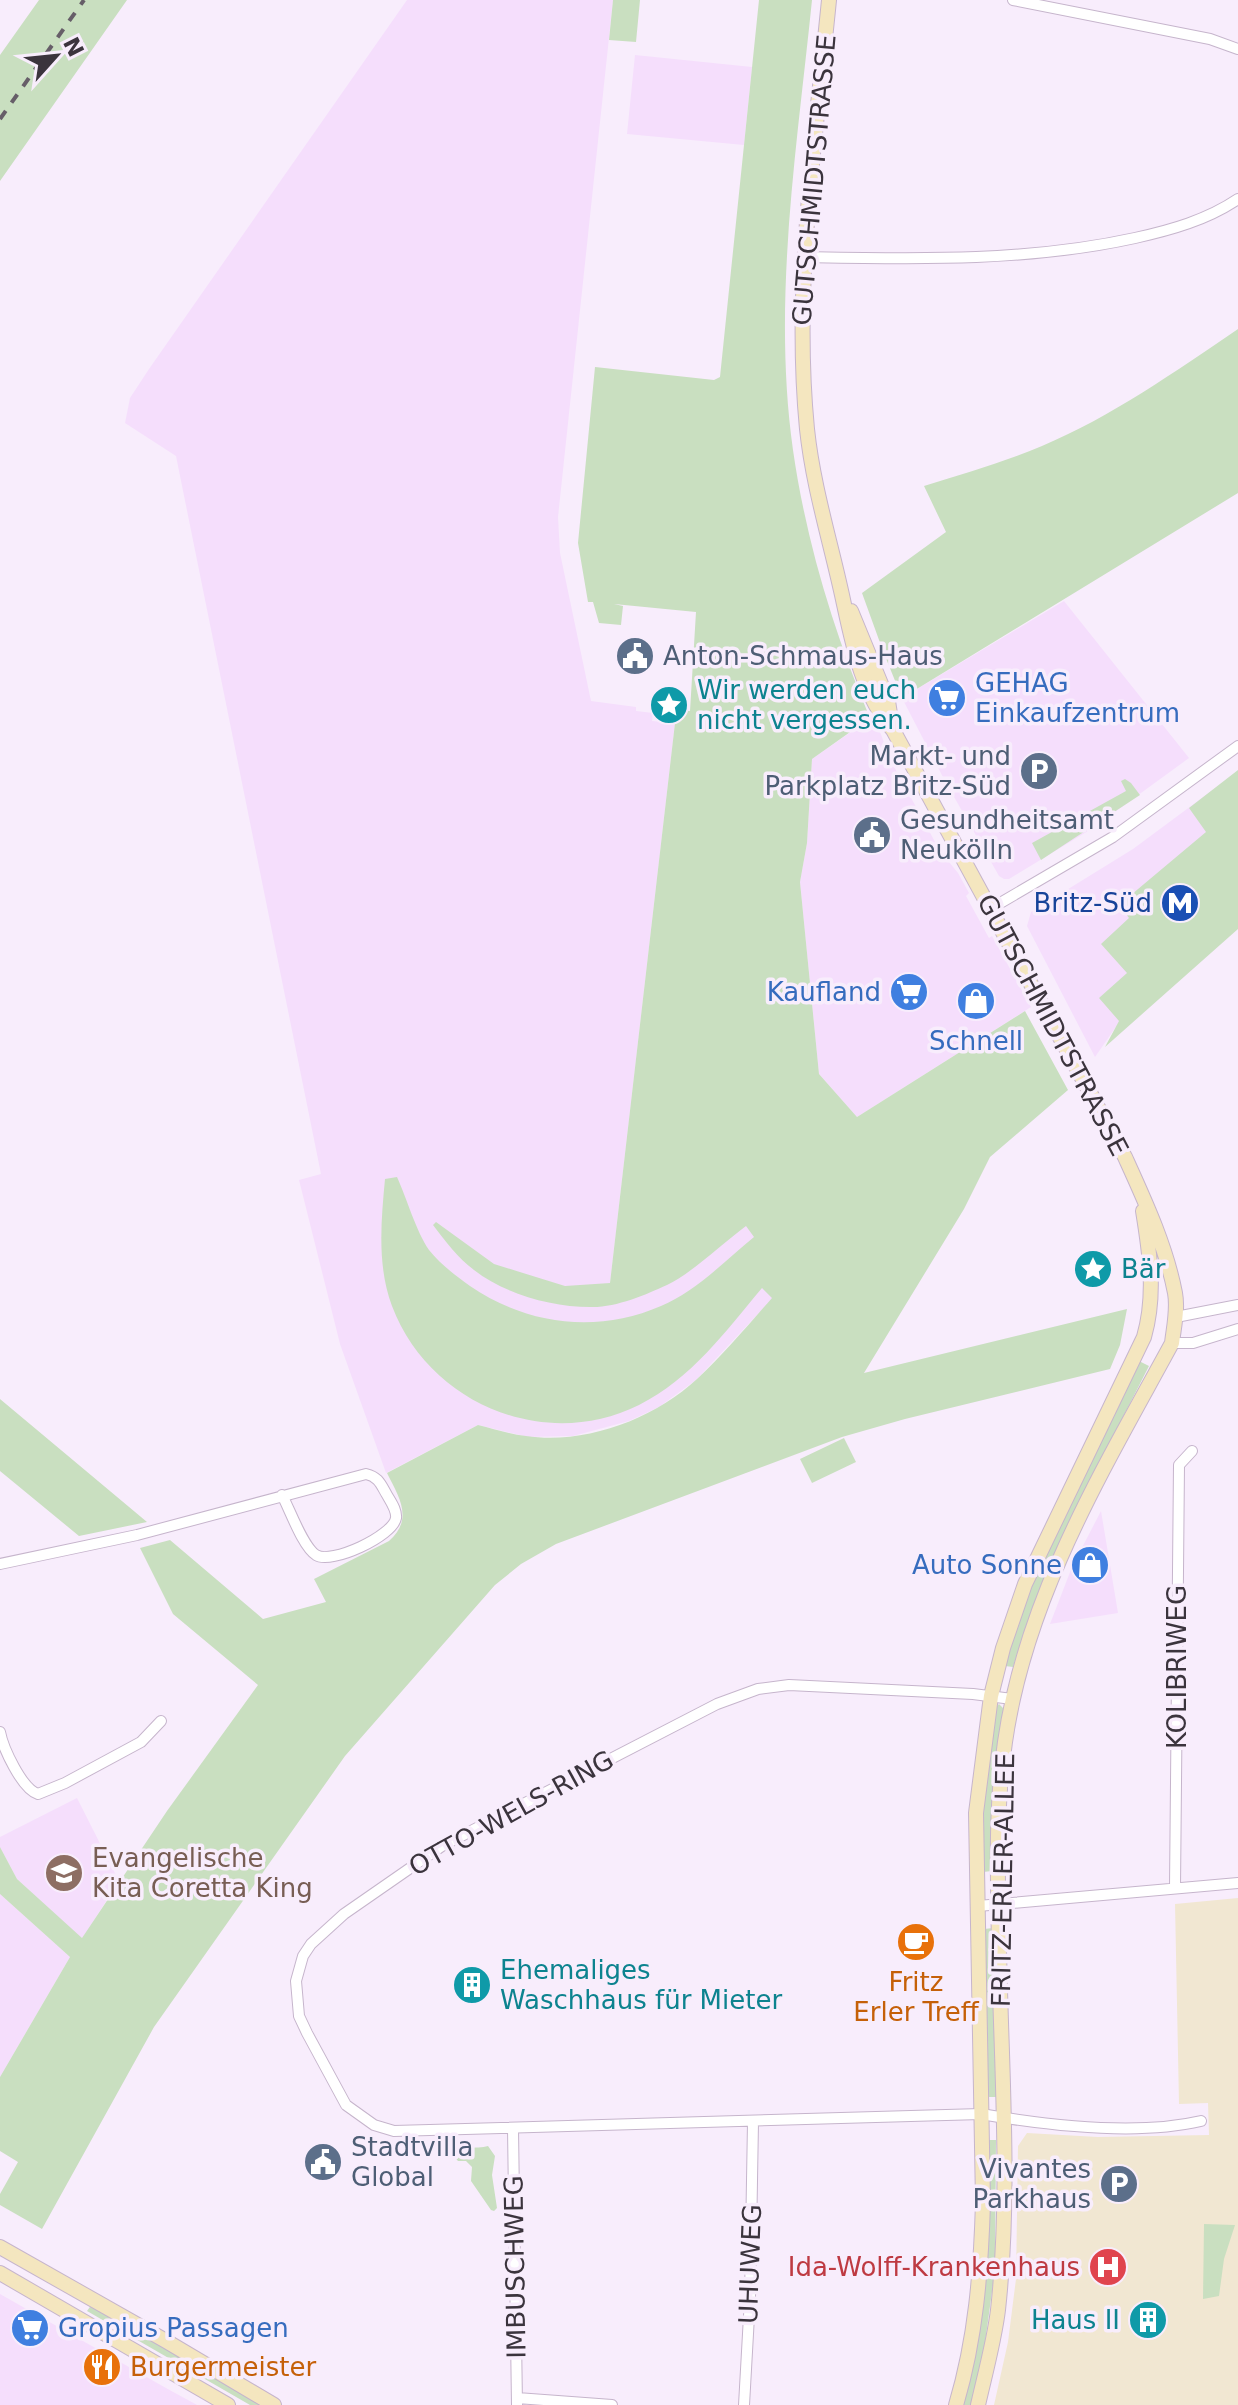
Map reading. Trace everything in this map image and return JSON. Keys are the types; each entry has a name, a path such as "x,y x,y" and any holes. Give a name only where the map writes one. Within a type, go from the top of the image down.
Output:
{"street":[{"name":"GUTSCHMIDTSTRASSE","path":"829,0 804,257 801,319 808,432 823,523 843,597 846,622 879,714 893,730 1125,1157 1154,1223 1175,1294 1176,1317"},
{"path":"1013,0 1210,39 1238,49"},
{"path":"804,257 974,259 1072,249 1169,230 1206,217 1238,199"},
{"path":"990,909 1113,837 1238,746"},
{"name":"GUTSCHMIDTSTRASSE","path":"1141,1195 1150,1258 1150,1316"},
{"path":"1150,1316 1176,1317 1238,1305"},
{"name":"FRITZ-ERLER-ALLEE","path":"956,2405 966,2373 977,2313 983,2202 976,1813 991,1696 1003,1648 1025,1584 1144,1337 1150,1316"},
{"name":"FRITZ-ERLER-ALLEE","path":"978,2405 998,2313 1002,2245 999,1791 1012,1699 1033,1622 1058,1559 1172,1343 1176,1317"},
{"path":"1144,1337 1172,1343 1193,1343 1238,1329"},
{"name":"KOLIBRIWEG","path":"1175,1888 1179,1465 1192,1451"},
{"path":"0,1564 137,1535 282,1495 361,1475 371,1475 381,1483 396,1519 385,1534 351,1551 322,1558 308,1546 282,1495"},
{"name":"OTTO-WELS-RING","path":"981,2114 394,2131 374,2125 346,2105 307,2033 297,2004 296,1981 311,1944 319,1935 413,1864 462,1834 742,1694 789,1685 1012,1699"},
{"path":"0,1732 26,1786 38,1794 141,1742 161,1721"},
{"path":"978,1906 1238,1883"},
{"path":"981,2114 1094,2126 1183,2125 1201,2121"},
{"name":"UHUWEG","path":"744,2405 750,2298 753,2122"},
{"name":"IMBUSCHWEG","path":"513,2129 517,2402"},
{"path":"0,2247 274,2405"},
{"path":"0,2273 228,2405"},
{"path":"517,2402 612,2405"}],"shaded area":[{"path":"407,0 613,0 558,517 560,553 591,701 636,707 636,711 653,713 652,721 675,723 610,1283 742,1220 756,1236 773,1298 696,1380 659,1407 629,1421 573,1436 528,1437 478,1425 386,1473 340,1344 299,1180 321,1174 176,456 125,423 130,398 149,369"},
{"path":"635,55 752,67 744,145 627,134"},
{"path":"1064,601 1189,758 1093,828 1009,879 1004,879 999,876 945,781 902,698"},
{"path":"874,716 891,761 940,851 958,873 969,893 966,896 1031,1007 857,1117 819,1074 800,882 807,843 812,759"},
{"path":"1218,786 1236,809 1130,918 1120,1021 1095,1057 1027,926 1031,912 1133,849"},
{"path":"1101,1511 1118,1613 1050,1624 1072,1567"},
{"name":"Evangelische Kita Coretta King","path":"77,1798 119,1881 82,1939 17,1879 0,1847 0,1837"},
{"path":"0,1894 70,1957 0,2077"},
{"name":"Ida-Wolff-Krankenhaus","path":"1238,1898 1238,2405 994,2405 1008,2342 1016,2279 1018,2146 1027,2133 1098,2137 1209,2135 1208,2103 1179,2104 1175,1904"},
{"name":"Gropius Passagen","path":"0,2294 166,2388 197,2405 0,2405"}],"green space":[{"path":"39,0 127,0 0,181 0,55"},
{"path":"613,0 640,0 636,42 609,40"},
{"path":"759,0 812,0 789,225 785,338 787,394 805,518 833,620 870,718 812,759 807,843 800,882 819,1074 857,1117 1025,1011 1068,1090 990,1157 964,1209 864,1373 1127,1309 1120,1345 1110,1369 842,1437 556,1544 521,1564 495,1585 345,1756 154,2027 42,2229 0,2205 0,2194 18,2162 0,2151 0,2077 70,1957 0,1894 0,1847 17,1879 82,1938 167,1811 258,1685 173,1614 140,1548 170,1540 263,1619 326,1602 314,1579 389,1541 397,1533 403,1516 402,1508 387,1473 478,1425 520,1435 572,1437 618,1426 640,1417 697,1379 772,1298 762,1288 691,1368 639,1405 603,1418 566,1423 529,1420 494,1410 462,1393 433,1369 409,1340 392,1306 384,1275 381,1244 385,1179 397,1177 424,1242 443,1265 459,1278 515,1310 563,1321 587,1322 637,1315 674,1300 710,1275 754,1237 746,1226 677,1280 640,1297 590,1307 544,1302 500,1286 468,1265 433,1225 436,1222 494,1264 565,1286 610,1283 675,723 679,711 690,711 696,612 614,604 623,606 621,625 599,623 593,602 588,602 578,543 595,367 714,380 720,377"},
{"path":"1238,329 1238,493 902,698 862,593 946,532 924,486 983,468 1068,434 1143,392"},
{"path":"1238,770 1238,929 1105,1047 1119,1021 1099,998 1127,973 1101,944 1129,918 1119,905 1206,832 1189,808"},
{"path":"1125,779 1140,795 1041,860 1032,843 1126,791 1121,781"},
{"path":"1139,1361 1149,1366 1057,1551 1013,1667 1005,1666 1034,1577"},
{"path":"0,1399 147,1522 79,1536 0,1471"},
{"path":"844,1438 856,1462 812,1483 800,1459"},
{"path":"999,1704 1004,1709 996,1759 992,1871 983,1872 984,1795 996,1707"},
{"path":"993,1928 997,2097 987,2097 984,1929"},
{"path":"987,2140 996,2140 995,2270 983,2357 971,2405 962,2405"},
{"path":"488,2146 495,2156 492,2175 497,2208 494,2211 471,2181 472,2167 466,2161 458,2161 451,2153 458,2149"},
{"path":"1204,2224 1235,2225 1224,2259 1219,2296 1203,2299"},
{"path":"92,2304 268,2405 250,2405 87,2311"}],"railway":[{"path":"0,119 84,0"}],"place":[{"name":"Anton-Schmaus-Haus","path":"635,656"},
{"name":"GEHAG Einkaufzentrum","path":"947,698"},
{"name":"Wir werden euch nicht vergessen.","path":"669,705"},
{"name":"Markt- und Parkplatz Britz-Süd","path":"1039,771"},
{"name":"Gesundheitsamt Neukölln","path":"872,835"},
{"name":"Britz-Süd","path":"1180,903"},
{"name":"Kaufland","path":"909,992"},
{"name":"Schnell","path":"976,1001"},
{"name":"Bär","path":"1093,1269"},
{"name":"Auto Sonne","path":"1090,1565"},
{"name":"Evangelische Kita Coretta King","path":"64,1873"},
{"name":"Fritz Erler Treff","path":"916,1942"},
{"name":"Ehemaliges Waschhaus für Mieter","path":"472,1985"},
{"name":"Stadtvilla Global","path":"323,2162"},
{"name":"Vivantes Parkhaus","path":"1119,2184"},
{"name":"Ida-Wolff-Krankenhaus","path":"1108,2267"},
{"name":"Haus II","path":"1148,2320"},
{"name":"Gropius Passagen","path":"30,2328"},
{"name":"Burgermeister","path":"102,2367"}]}
